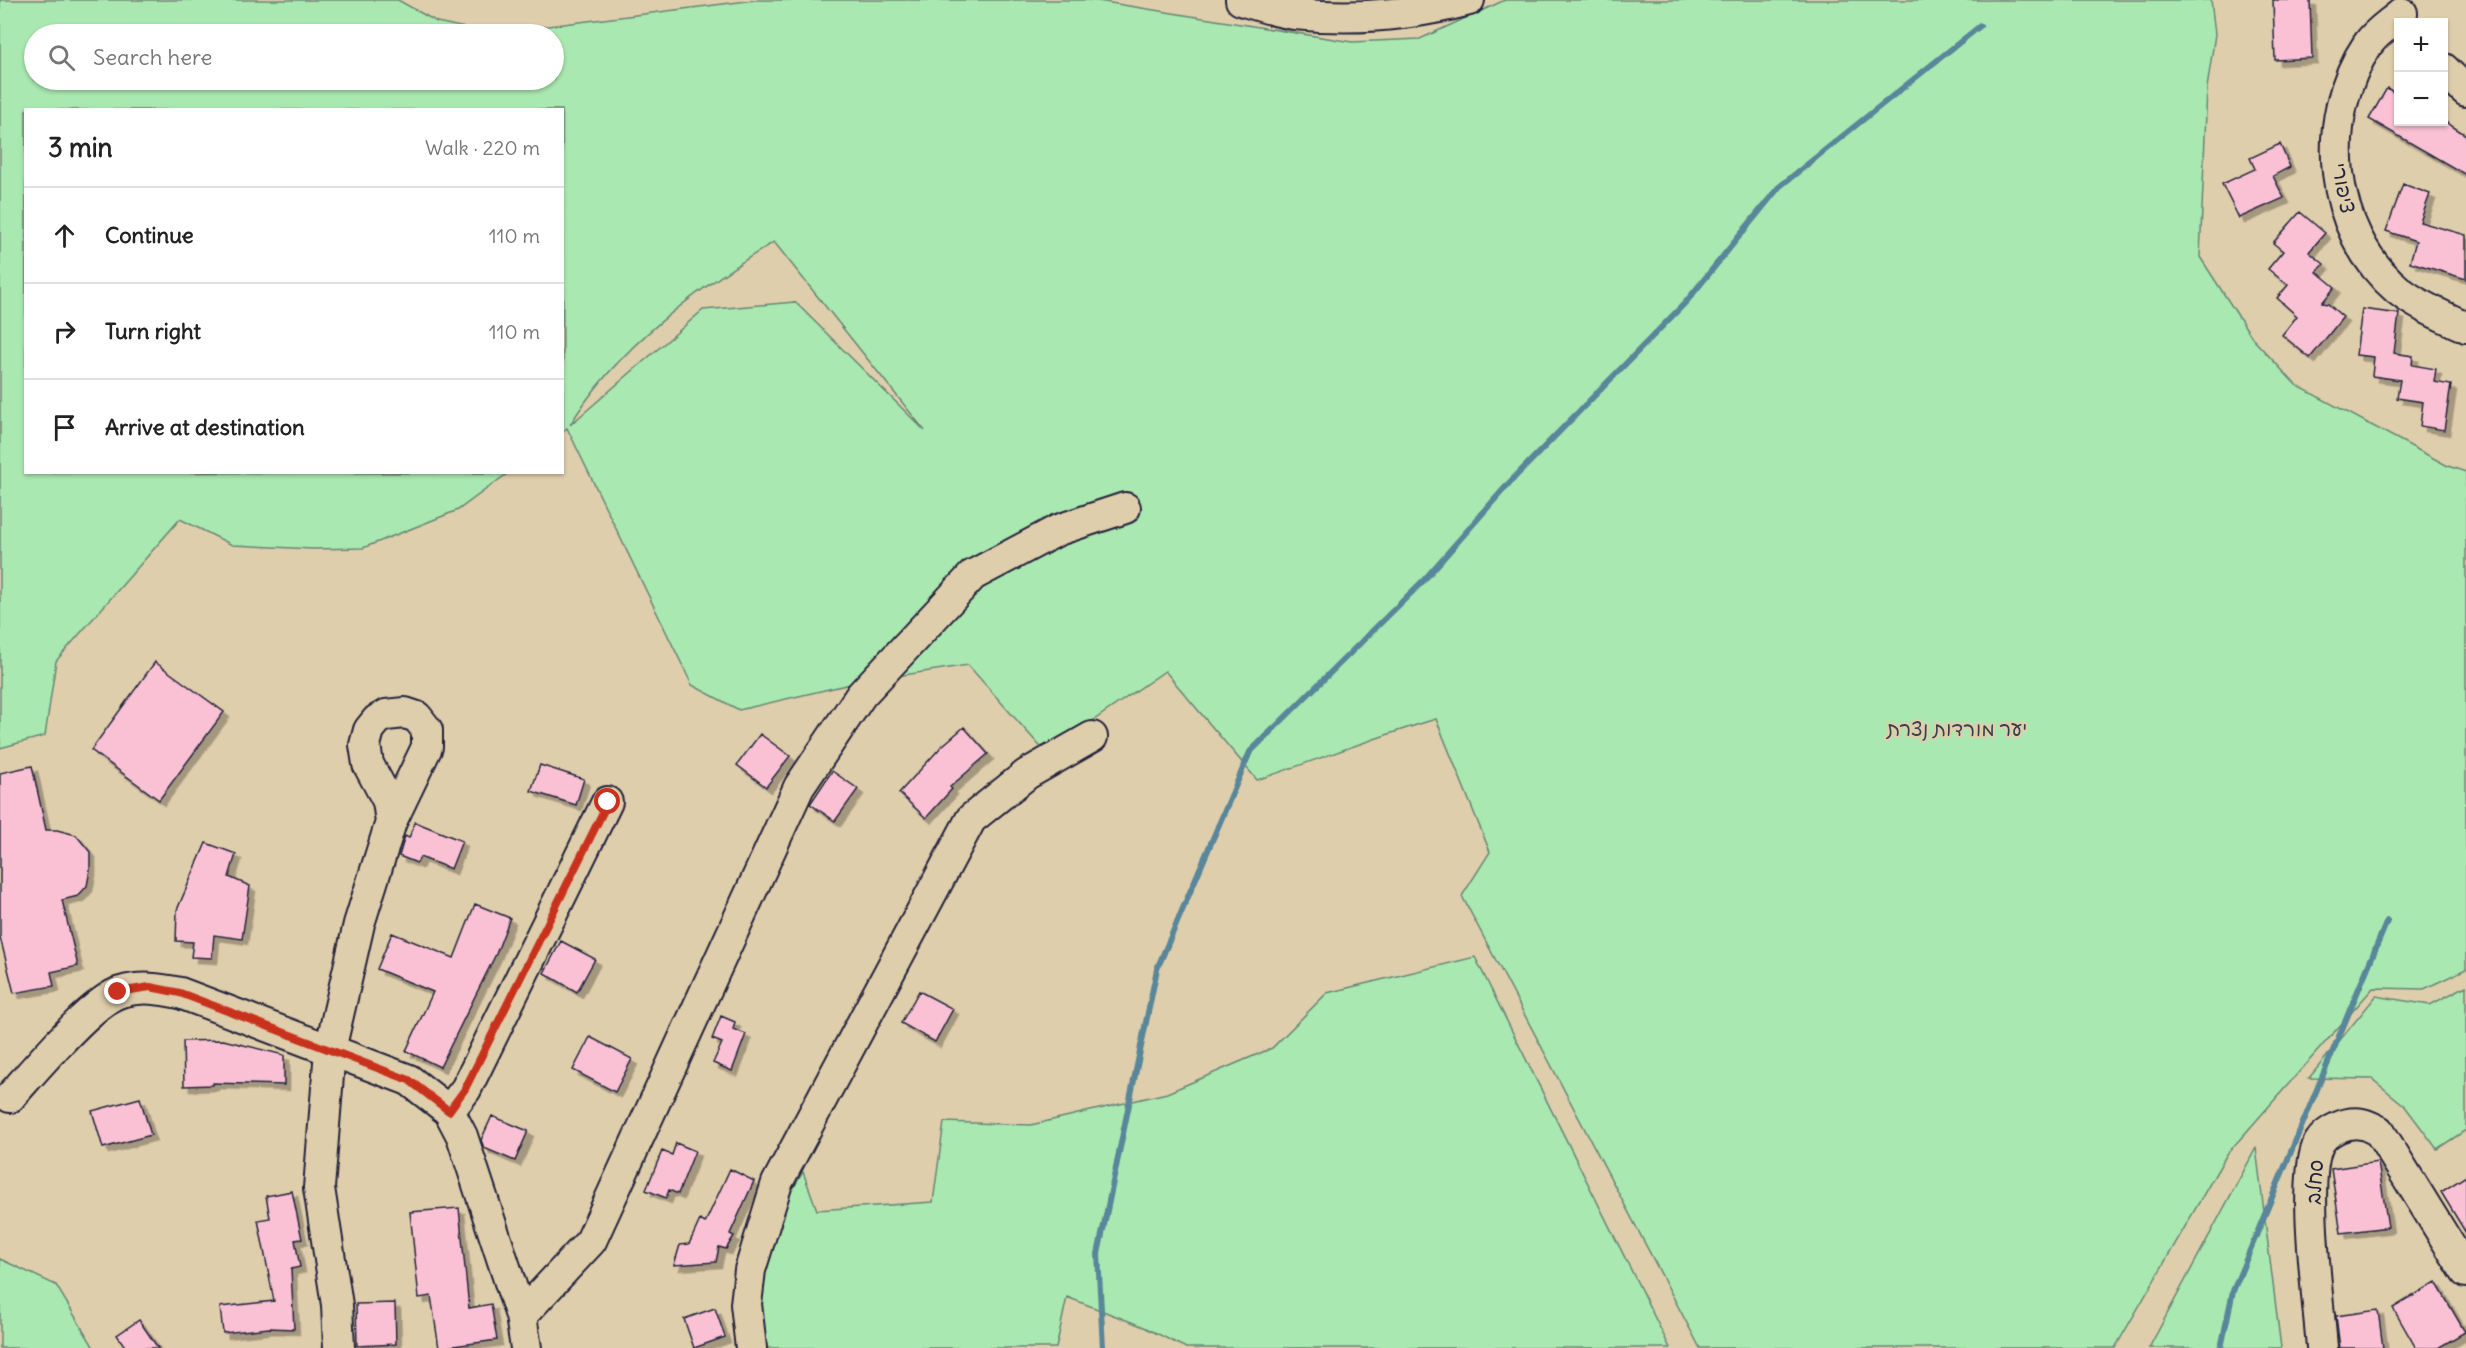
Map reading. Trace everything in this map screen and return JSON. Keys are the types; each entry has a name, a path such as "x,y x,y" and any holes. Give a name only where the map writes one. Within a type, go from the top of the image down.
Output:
{"street":[{"path":"1241,0 1293,14 1362,17 1445,6 1469,0"},
{"name":"ציפורי","path":"2401,12 2369,43 2347,82 2339,122 2337,165 2342,198 2355,235 2375,266 2398,290 2427,309 2466,327"},
{"path":"2447,72 2466,91"},
{"path":"521,1316 591,1241 799,787 861,695 973,575 1058,530 1125,508"},
{"path":"751,1348 746,1304 750,1270 777,1183 971,819 1027,774 1092,737"},
{"path":"449,1111 465,1089 608,802"},
{"path":"339,1348 337,1305 319,1188 330,1050 359,924 391,822"},
{"path":"10,1097 86,1015 118,992 150,987 180,993 409,1080 449,1111 462,1136 521,1316 526,1348"},
{"name":"סחלב","path":"2322,1348 2312,1211 2312,1164 2319,1143 2332,1128 2361,1124 2379,1131 2466,1272"}],"green space":[{"name":"יער מורדות נצרת","path":"0,0 398,0 437,22 446,24 24,24 24,90 564,90 564,24 755,0 1092,0 1352,42 1420,39 1505,0 2211,0 2215,34 2207,88 2200,257 2253,339 2296,385 2448,466 2466,472 2466,969 2424,989 2373,988 2227,1154 2115,1348 1700,1348 1462,896 1490,852 1436,719 1257,780 1165,671 1046,753 968,665 859,682 739,710 692,685 567,428 564,431 564,108 24,108 24,474 507,474 458,510 363,548 313,549 232,545 180,519 56,661 45,736 0,748","holes":["774,242 925,431 795,302 703,310 570,425 589,397 635,345 716,279"]},
{"path":"1475,957 1670,1348 1186,1348 1144,1327 1067,1297 1056,1348 752,1348 737,1282 803,1172 817,1210 933,1202 944,1122 1031,1125 1167,1093 1272,1048 1327,993"},
{"path":"2466,986 2466,1130 2437,1149 2404,1105 2372,1079 2309,1078 2376,996 2430,1005"},
{"path":"2256,1148 2281,1348 2149,1348"},
{"path":"0,1259 56,1285 93,1346 92,1348 0,1348"}],"building":[{"path":"2273,0 2310,0 2312,58 2275,60"},
{"path":"2387,88 2394,92 2394,126 2448,126 2448,124 2466,135 2466,175 2369,119"},
{"path":"2280,144 2290,167 2273,176 2284,198 2239,218 2222,184 2255,169 2250,158"},
{"path":"2403,184 2430,194 2420,222 2466,235 2466,279 2410,262 2416,241 2386,231"},
{"path":"2300,212 2325,233 2309,252 2324,264 2317,272 2335,287 2322,303 2328,304 2343,317 2310,358 2282,335 2297,316 2277,298 2288,285 2268,269 2283,251 2273,243"},
{"path":"2362,309 2399,314 2394,353 2413,356 2412,365 2436,369 2434,382 2451,385 2444,430 2420,426 2423,402 2397,398 2400,380 2372,376 2374,357 2356,355"},
{"path":"155,662 224,712 159,800 91,750"},
{"path":"964,727 988,754 950,787 952,789 926,818 899,793 942,746"},
{"path":"760,734 790,756 766,787 737,765"},
{"path":"540,765 584,779 576,805 531,791"},
{"path":"32,766 46,830 57,830 76,835 90,852 90,870 87,886 78,896 62,900 78,966 51,972 54,986 14,993 0,937 0,773"},
{"path":"832,771 858,789 835,821 810,804"},
{"path":"415,822 462,841 451,869 420,857 417,863 399,856 405,836 409,838"},
{"path":"206,843 236,854 229,877 250,886 242,939 214,935 212,958 191,957 193,942 176,941 177,910"},
{"path":"475,904 510,918 496,954 440,1067 406,1051 433,992 377,969 392,933 454,958"},
{"path":"561,941 595,959 577,992 544,973"},
{"path":"919,991 953,1009 935,1042 901,1023"},
{"path":"721,1016 735,1022 733,1029 746,1034 732,1071 713,1063 722,1043 712,1039"},
{"path":"590,1037 632,1059 615,1092 573,1070"},
{"path":"223,1040 284,1055 284,1085 213,1083 213,1085 184,1086 183,1041"},
{"path":"140,1098 151,1135 103,1148 92,1111"},
{"path":"492,1116 528,1131 515,1161 484,1148 481,1140"},
{"path":"676,1143 695,1151 678,1194 669,1190 666,1198 646,1190 662,1151 672,1155"},
{"path":"2378,1162 2388,1227 2341,1233 2331,1169"},
{"path":"730,1169 754,1181 730,1234 734,1236 726,1249 719,1247 716,1262 674,1265 680,1245 689,1244 700,1220 705,1223"},
{"path":"2466,1176 2466,1233 2441,1192"},
{"path":"292,1191 302,1239 295,1240 300,1267 291,1269 294,1329 269,1328 223,1333 220,1307 274,1301 258,1220 270,1218 266,1196"},
{"path":"459,1208 469,1308 491,1304 497,1340 439,1348 431,1296 419,1298 410,1212"},
{"path":"2436,1282 2465,1332 2438,1348 2416,1348 2393,1308"},
{"path":"395,1303 396,1344 357,1346 356,1304"},
{"path":"715,1308 725,1337 694,1348 684,1319"},
{"path":"2378,1310 2383,1348 2340,1348 2336,1316"},
{"path":"139,1320 158,1348 126,1348 117,1335"}],"waterway":[{"path":"1103,1348 1098,1254 1157,969 1250,752 1424,580 1510,482 1686,302 1779,187 1980,26"},
{"path":"2221,1348 2233,1291 2387,921"}],"route":[{"path":"118,992 150,987 180,993 409,1080 449,1111 465,1089 608,802"}]}
